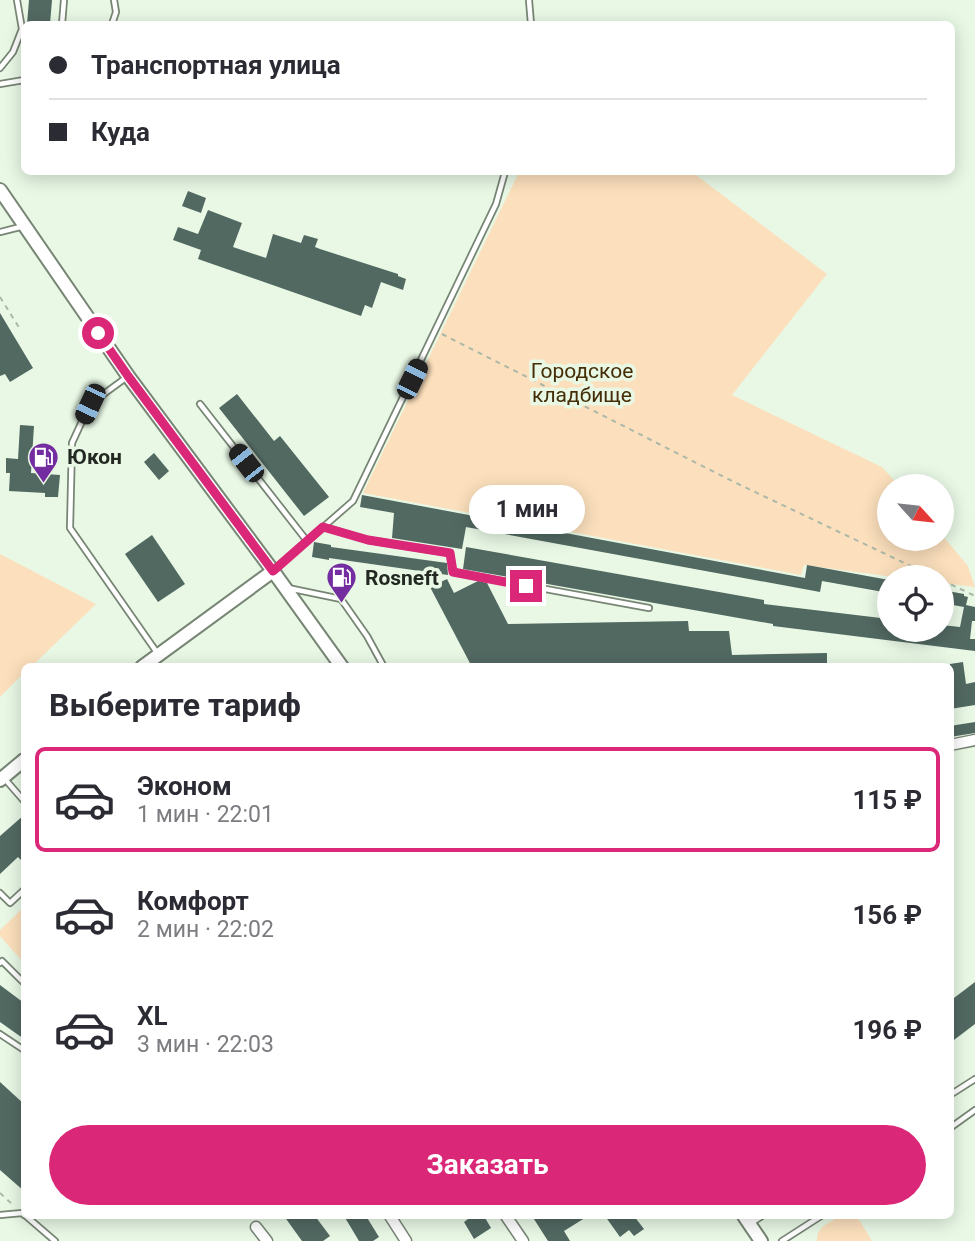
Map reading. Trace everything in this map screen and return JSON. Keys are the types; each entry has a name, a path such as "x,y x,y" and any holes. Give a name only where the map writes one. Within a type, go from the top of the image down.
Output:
{"main road":[{"path":"0,190 128,376 339,663"},
{"path":"147,663 273,571"},
{"path":"2,778 21,762"},
{"path":"747,1220 761,1241"}],"street":[{"path":"954,744 975,740"},
{"path":"392,1219 406,1241"},
{"path":"508,1219 523,1241"},
{"path":"256,1227 267,1241"}],"lane":[{"path":"18,0 21,22"},
{"path":"62,21 64,0"},
{"path":"113,21 116,12 114,0"},
{"path":"529,0 531,21"},
{"path":"0,68 13,52 21,32"},
{"path":"0,85 21,81"},
{"path":"273,571 353,501 496,204 504,175"},
{"path":"0,232 25,226"},
{"path":"128,376 90,404 72,443 70,528 158,654"},
{"path":"200,404 307,541"},
{"path":"323,527 368,540 450,553 453,572 649,608"},
{"path":"284,587 341,599 382,663"},
{"path":"2,778 21,798"},
{"path":"0,893 10,903 21,893"},
{"path":"1,961 21,980"},
{"path":"0,1034 21,1048"},
{"path":"954,1092 975,1079"},
{"path":"954,1125 975,1110"},
{"path":"0,1215 21,1215"},
{"path":"29,1219 55,1241"},
{"path":"782,1241 816,1219"}],"path":[{"path":"0,298 20,329"},
{"path":"435,330 732,481 909,565"},
{"path":"954,586 975,596"},
{"path":"0,1194 21,1212"}],"green space":[{"name":"Городское кладбище","path":"518,175 696,175 827,274 732,395 882,467 888,474 877,474 877,551 954,549 968,566 975,587 954,584 954,565 877,565 877,575 804,565 801,575 363,493"},
{"path":"0,554 96,604 35,663 21,663 21,676 0,697"},
{"path":"21,910 21,960 0,936 0,930"},
{"path":"835,1219 858,1219 872,1241 817,1241 819,1232"}],"building":[{"path":"29,0 52,0 50,21 27,21"},
{"path":"188,191 206,198 201,213 182,206"},
{"path":"208,210 242,223 233,247 266,258 273,234 301,243 304,235 318,239 315,247 398,274 406,279 403,290 381,282 372,308 365,305 361,316 198,259 201,250 173,240 178,227 198,234"},
{"path":"0,313 33,368 10,382 5,374 0,376"},
{"path":"237,394 274,441 280,436 329,497 304,516 219,408"},
{"path":"20,425 34,426 31,473 60,475 58,497 45,497 45,493 9,491 10,473 6,473 6,458 18,459"},
{"path":"154,453 169,471 159,480 144,462"},
{"path":"362,495 805,578 807,565 877,578 877,591 822,581 820,592 466,527 462,549 392,538 394,513 360,507"},
{"path":"152,535 185,584 158,602 125,554"},
{"path":"314,542 331,547 447,563 448,575 312,557"},
{"path":"466,547 764,600 764,604 877,618 877,639 773,626 463,569"},
{"path":"447,579 454,593 478,581 487,583 508,624 688,621 689,631 729,631 732,655 827,653 827,663 470,663 430,587"},
{"path":"954,592 964,594 968,597 966,605 975,607 975,621 972,621 970,639 975,639 975,651 902,642 954,642 954,626 960,627 964,607 954,605"},
{"path":"963,662 966,684 975,682 975,705 954,708 954,663"},
{"path":"975,722 975,733 954,736 954,725"},
{"path":"21,818 21,860 18,857 0,874 0,836"},
{"path":"975,982 975,1024 954,1040 954,998"},
{"path":"0,985 21,1001 21,1037 0,1022"},
{"path":"0,1082 21,1101 21,1188 0,1170"},
{"path":"286,1219 317,1219 330,1236 323,1241 302,1241"},
{"path":"346,1219 368,1219 379,1237 373,1241 359,1241"},
{"path":"468,1219 486,1219 491,1228 474,1239 464,1222"},
{"path":"534,1219 583,1219 564,1231 570,1241 548,1241"},
{"path":"607,1219 636,1219 644,1229 634,1236 629,1230 620,1237"}],"place":[{"name":"Юкон","path":"44,484"},
{"name":"Rosneft","path":"342,605"}],"route":[{"path":"98,333 273,571 323,527 368,540 450,553 453,572 526,586"}]}
